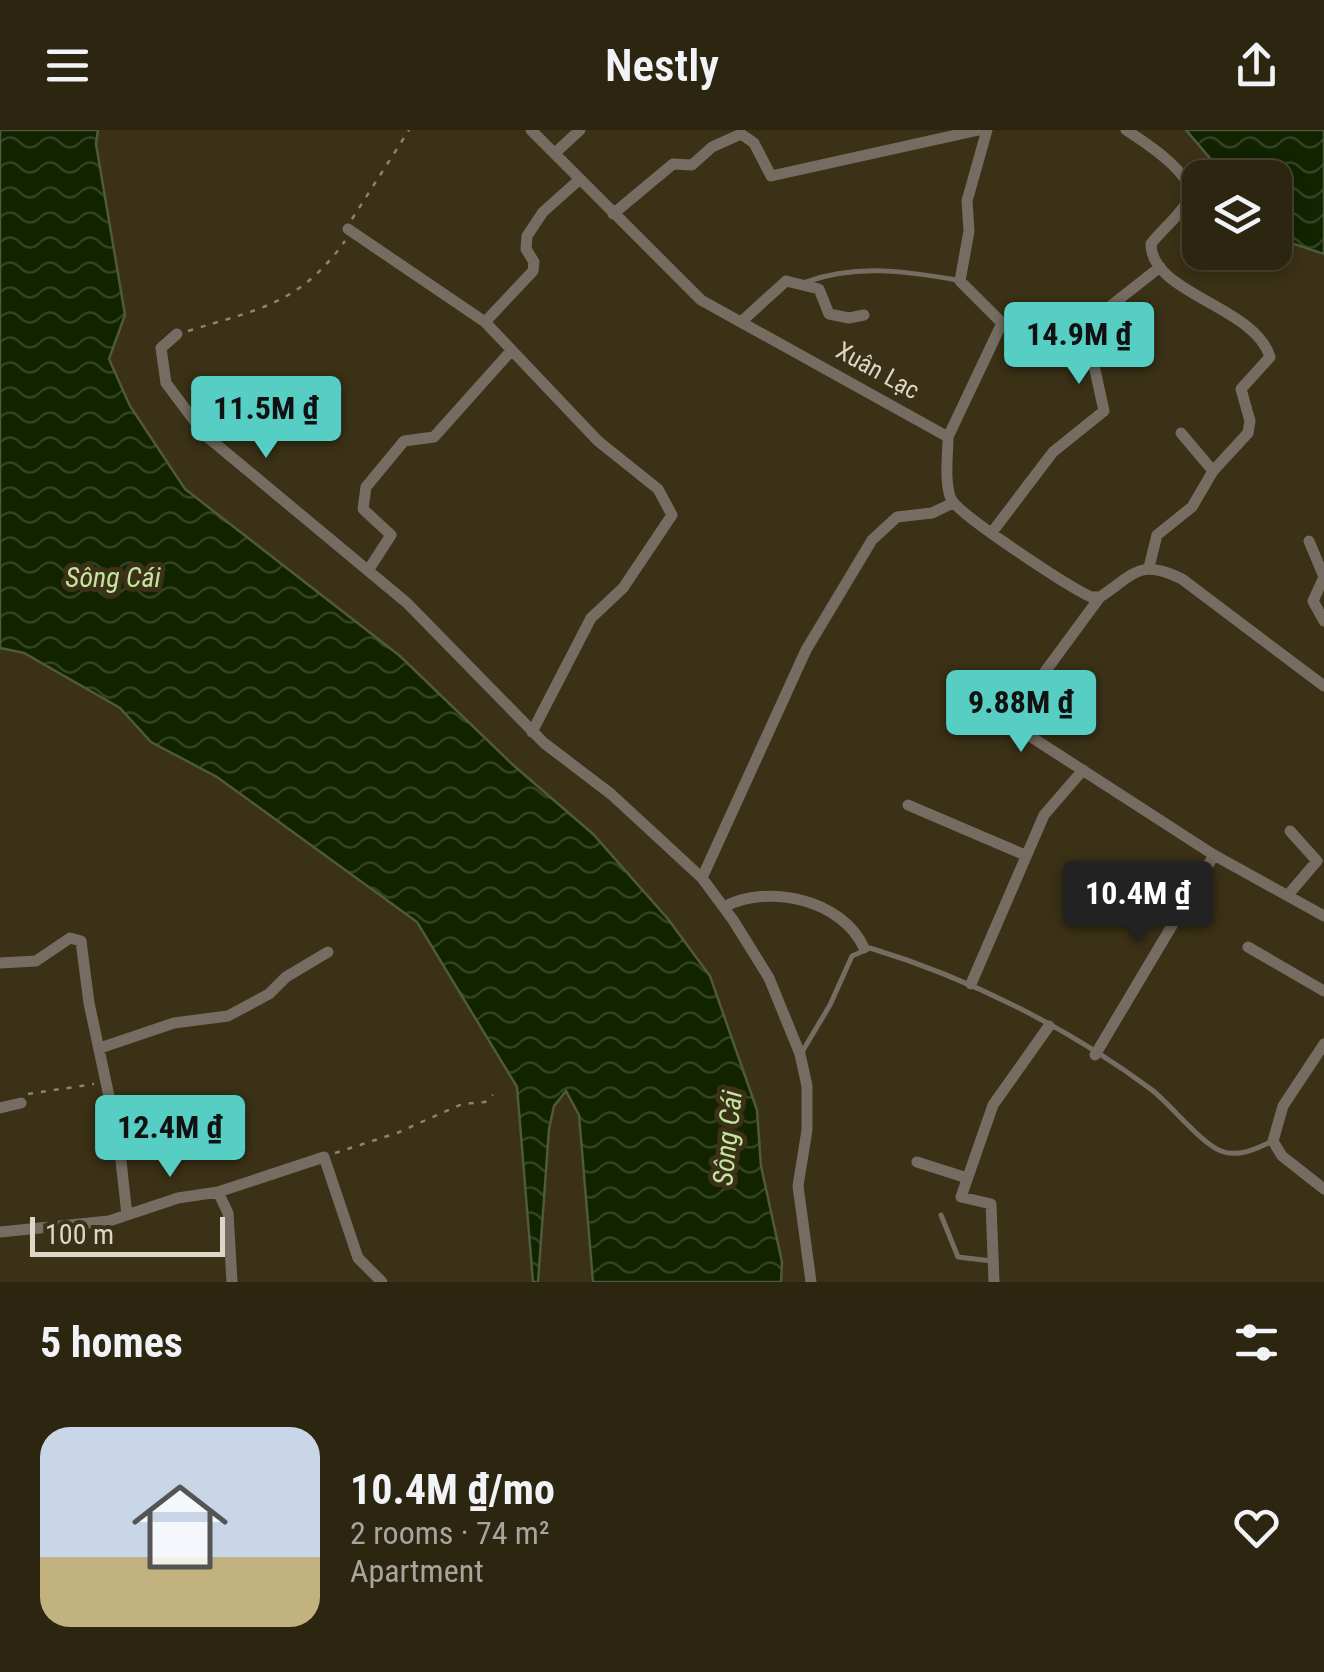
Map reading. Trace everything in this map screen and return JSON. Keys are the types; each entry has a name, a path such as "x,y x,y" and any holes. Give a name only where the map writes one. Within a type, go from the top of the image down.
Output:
{"street":[{"name":"Xuân Lạc","path":"530,130 702,300 948,437"},
{"path":"555,152 580,130"},
{"path":"614,214 673,164 692,165 712,147 741,134 754,143 770,176 978,130"},
{"path":"952,502 948,437 1002,322 960,281 969,231 968,201 988,130"},
{"path":"1126,130 1170,162 1188,187 1188,200 1151,244 1160,267 1205,302 1243,320 1269,352 1265,363 1241,389 1251,427 1213,471 1192,507 1157,536 1149,566"},
{"path":"485,322 533,272 534,262 526,249 530,229 580,179"},
{"path":"348,229 485,322 598,441 658,490 671,510 632,576 591,618 532,732"},
{"path":"992,531 1053,452 1104,411 1088,338 1089,323 1160,267"},
{"path":"741,322 780,285 804,282 818,289 830,314 849,318 864,315"},
{"path":"177,334 161,348 160,359 166,383 190,417 239,466 368,569 532,732 611,794 702,878 724,907 769,978 800,1054 807,1086 807,1130 798,1186 811,1282"},
{"path":"368,569 391,535 362,509 366,488 401,444 434,437 511,351"},
{"path":"1181,432 1213,471"},
{"path":"952,502 1083,593 1100,598"},
{"path":"702,878 806,650 872,540 897,517 932,514 952,502"},
{"path":"1309,541 1324,578 1312,601 1324,622"},
{"path":"1324,686 1182,579 1149,566 1100,598 1008,722 1214,856 1324,916"},
{"path":"971,984 1044,815 1083,770"},
{"path":"908,806 1026,855"},
{"path":"1288,895 1317,861 1290,831"},
{"path":"1094,1055 1214,856"},
{"path":"724,907 742,898 814,904 845,918 864,948"},
{"path":"0,963 36,961 66,940 79,938 104,1082 119,1143 126,1215"},
{"path":"1248,947 1324,991"},
{"path":"100,1048 174,1023 239,1011 328,952"},
{"path":"994,1282 991,1204 961,1198 993,1105 1049,1026"},
{"path":"1324,1044 1283,1106 1273,1140 1282,1156 1324,1190"},
{"path":"0,1108 20,1102"},
{"path":"0,1232 68,1228 126,1215 178,1198 218,1192 324,1157 358,1258 382,1282"},
{"path":"917,1162 967,1178"},
{"path":"218,1192 228,1212 232,1282"}],"lane":[{"path":"804,282 842,269 916,272 960,281"},
{"path":"800,1054 830,1006 852,956 864,948 971,984 1049,1026 1151,1090 1221,1151 1250,1152 1273,1140"},
{"path":"941,1215 958,1257 995,1261"}],"path":[{"path":"177,334 282,302 322,271 409,130"},
{"path":"20,1102 33,1091 104,1082"},
{"path":"324,1157 397,1133 462,1104 484,1102 493,1095"}],"water":[{"name":"Sông Cái","path":"0,130 98,130 96,144 125,315 109,359 130,406 185,489 400,656 512,764 593,834 668,919 710,976 757,1110 761,1166 782,1262 781,1282 593,1282 579,1115 566,1091 554,1106 549,1129 538,1282 533,1282 517,1087 417,922 217,777 151,742 120,708 24,653 0,648"},
{"path":"1186,130 1324,130 1324,254 1292,243 1292,160 1212,160"}]}
